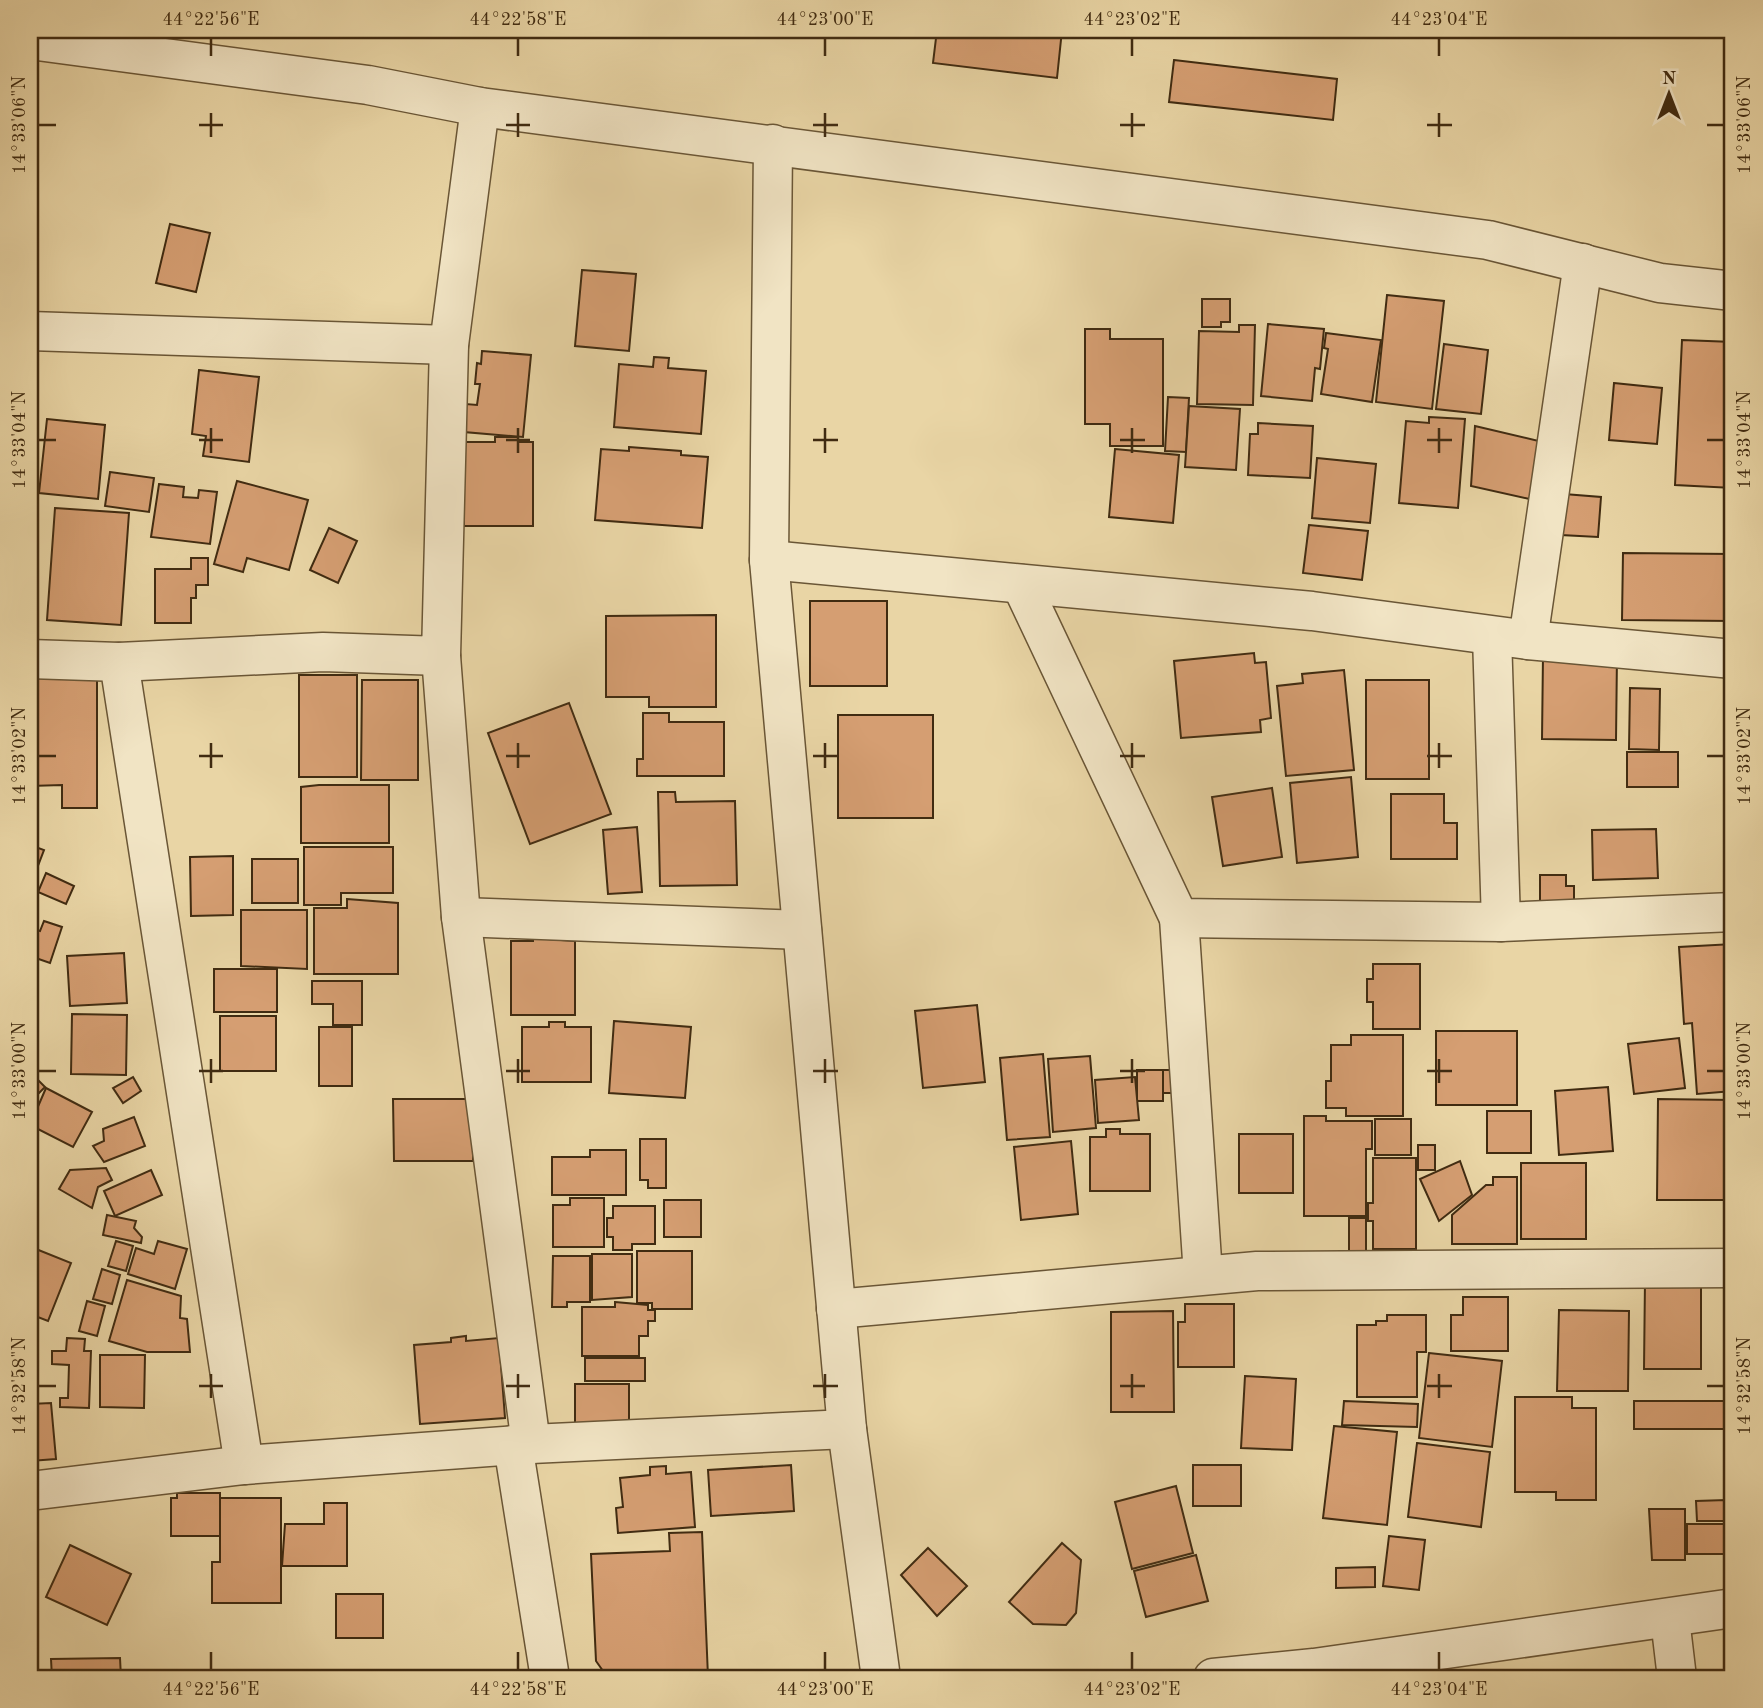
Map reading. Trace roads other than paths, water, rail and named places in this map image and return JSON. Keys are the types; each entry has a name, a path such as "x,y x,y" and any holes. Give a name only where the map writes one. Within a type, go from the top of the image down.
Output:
{"street":[{"path":"30,40 368,85 480,107 1488,240 1660,283 1733,290"},
{"path":"480,107 449,345 441,656 461,916 550,1678"},
{"path":"773,144 769,560 847,1429 881,1678"},
{"path":"1501,922 1510,638 1583,263"},
{"path":"30,331 449,345"},
{"path":"769,560 1312,611 1510,638 1733,659"},
{"path":"1021,584 1179,918 1203,1275"},
{"path":"30,659 119,662 323,652 441,656"},
{"path":"119,662 244,1465"},
{"path":"1179,918 1501,922 1733,912"},
{"path":"461,916 802,930"},
{"path":"836,1309 1271,1271 1733,1268"},
{"path":"30,1492 244,1465 522,1445 847,1429"},
{"path":"1213,1678 1314,1673 1480,1643 1670,1619 1733,1608"},
{"path":"1670,1619 1677,1678"}]}
